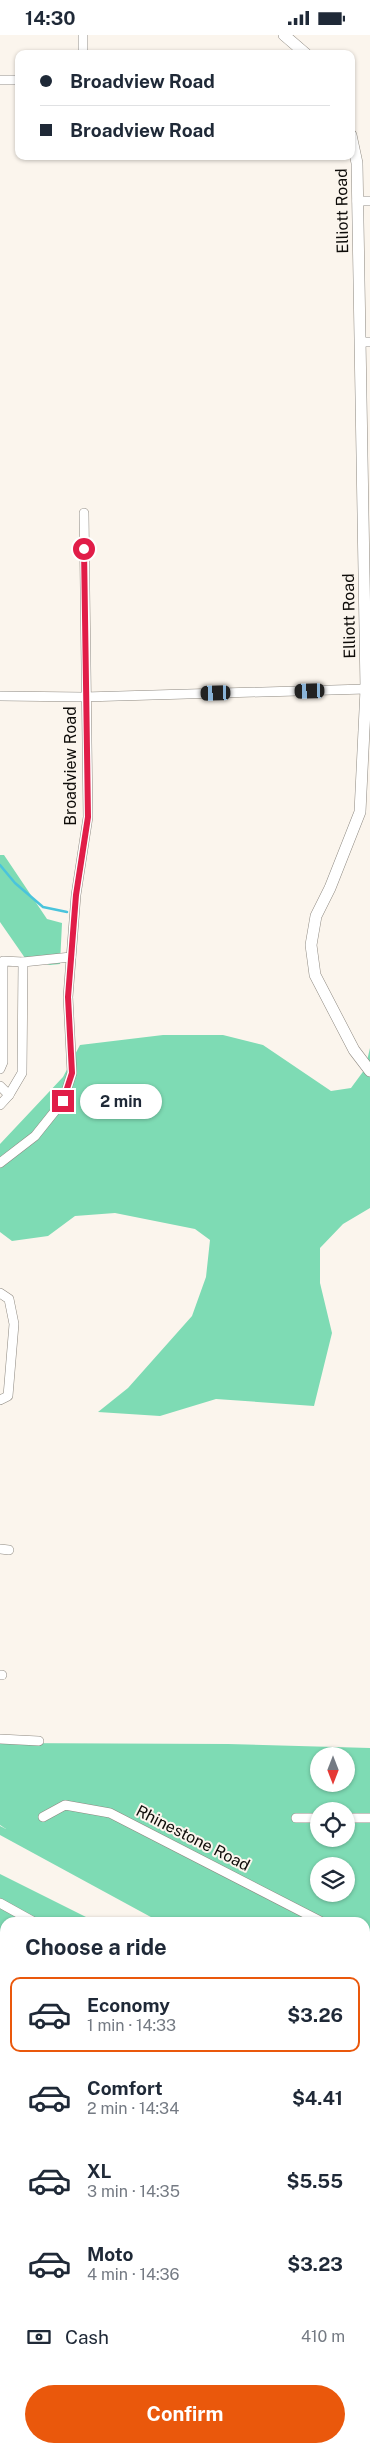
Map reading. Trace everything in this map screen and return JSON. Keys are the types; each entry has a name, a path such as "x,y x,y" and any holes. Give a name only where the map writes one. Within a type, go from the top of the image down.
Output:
{"street":[{"path":"83,35 83,50"},
{"path":"284,35 301,50"},
{"path":"0,80 15,80"},
{"name":"Elliott Road","path":"355,154 366,342 366,689 360,812 334,880 316,916 311,945 315,975 354,1050 370,1071"},
{"path":"357,201 370,201"},
{"name":"Broadview Road","path":"0,1163 34,1137 63,1101 72,1073 68,997 76,895 88,817 84,697 84,513"},
{"path":"0,697 84,697 366,689"},
{"path":"0,1069 3,1062 3,961 23,962 71,957"},
{"path":"0,1105 9,1095 22,1073 23,962"},
{"path":"0,1086 9,1095"},
{"path":"0,1293 9,1299 14,1323 8,1396 0,1400"},
{"path":"0,1739 38,1741"},
{"name":"Rhinestone Road","path":"43,1817 66,1805 110,1813 312,1917"},
{"path":"296,1818 310,1818"},
{"path":"355,1818 370,1818"},
{"path":"0,1903 25,1917"}],"green space":[{"path":"0,855 4,855 47,919 62,923 60,964 50,965 25,958 0,922"},
{"path":"163,1035 223,1035 263,1045 331,1091 351,1088 365,1069 370,1048 370,1208 343,1224 320,1248 320,1283 332,1333 314,1406 216,1399 160,1416 98,1412 128,1388 192,1316 206,1277 210,1240 195,1229 115,1213 75,1216 48,1236 12,1241 0,1232 0,1144 63,1077 80,1045"},
{"path":"0,1743 228,1744 334,1747 310,1747 310,1793 355,1793 355,1748 370,1748 370,1917 151,1917 0,1835 0,1826 6,1829 0,1825"},
{"path":"0,1874 86,1917 0,1917"}],"waterway":[{"path":"0,865 15,883 43,907 67,912"}],"route":[{"path":"63,1101 72,1073 68,997 76,895 88,817 84,697 84,549"}]}
